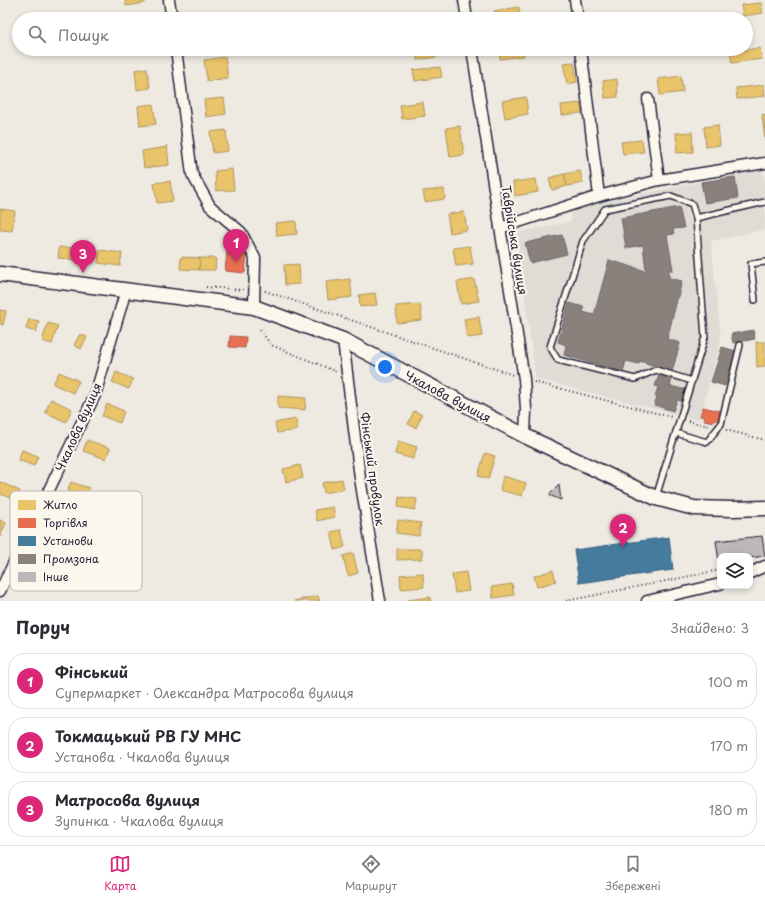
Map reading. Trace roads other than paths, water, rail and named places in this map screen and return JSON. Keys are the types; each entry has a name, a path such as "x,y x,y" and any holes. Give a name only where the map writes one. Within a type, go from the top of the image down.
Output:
{"main road":[{"name":"Чкалова вулиця","path":"0,274 254,307 343,340 525,436 656,498 694,508 765,508"}],"street":[{"path":"169,0 171,12"},
{"path":"464,0 466,12"},
{"path":"575,0 577,12"},
{"path":"177,56 192,174 210,206 241,232 255,258 254,307"},
{"name":"Таврійська вулиця","path":"473,56 524,379 526,409 525,436"},
{"path":"582,56 599,196"},
{"path":"648,99 659,180"},
{"path":"500,228 599,196 659,180 765,163"},
{"name":"Чкалова вулиця","path":"48,491 95,395 126,290"},
{"name":"Фінський провулок","path":"343,340 360,478 380,601"},
{"path":"753,572 765,566"},
{"name":"Чкалова вулиця","path":"0,591 10,570"},
{"path":"647,601 717,585"}],"lane":[{"path":"656,498 706,337 696,218 692,204 671,196 605,209 583,240 550,347 558,360 635,380 656,370 692,381"},
{"path":"696,218 765,202"},
{"path":"755,300 751,264 765,262"},
{"path":"676,433 707,442 721,424 740,345"}],"place":[{"name":"Фінський","path":"236,262"},
{"name":"Матросова вулиця","path":"83,273"},
{"name":"Токмацький РВ ГУ МНС","path":"623,547"}]}
